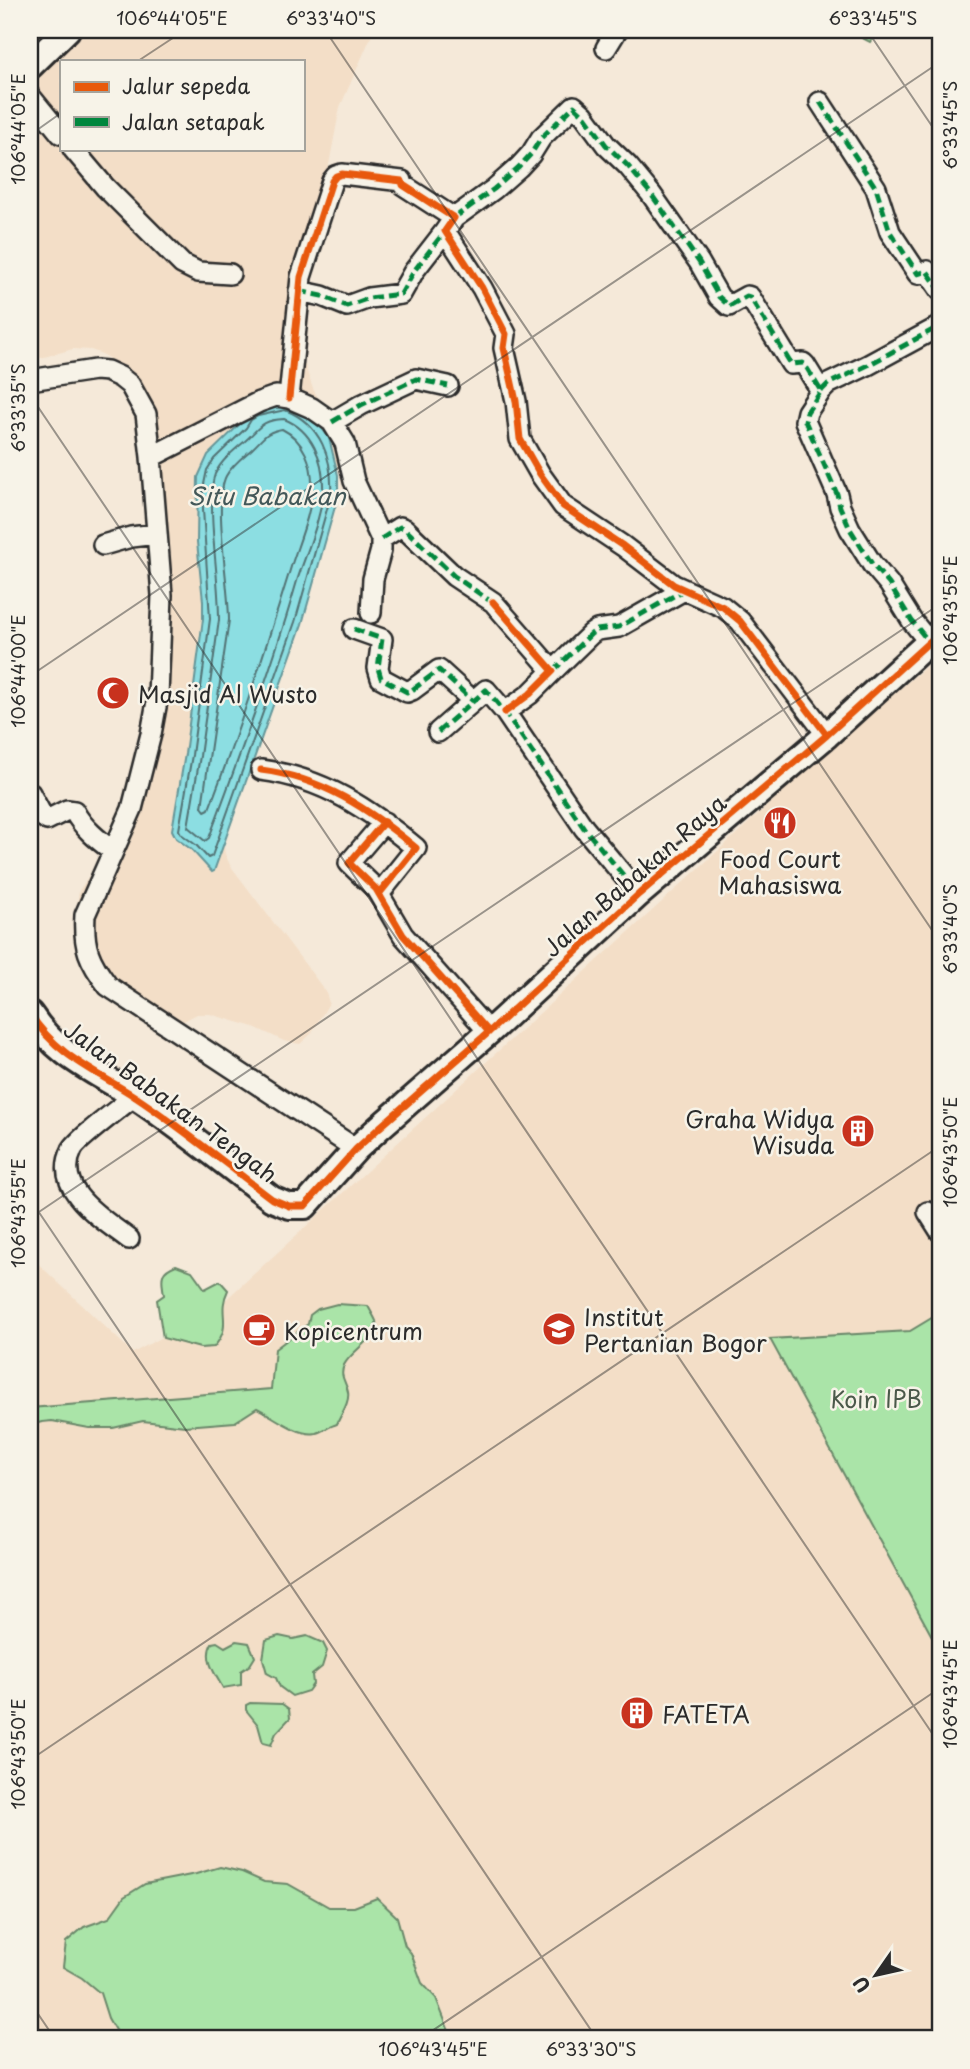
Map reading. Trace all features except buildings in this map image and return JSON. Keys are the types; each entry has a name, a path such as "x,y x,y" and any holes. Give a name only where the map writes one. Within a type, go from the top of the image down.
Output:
{"street":[{"path":"30,66 67,30"},
{"path":"606,48 617,30"},
{"path":"30,96 60,133"},
{"path":"820,102 876,188 895,240 918,274 934,267 940,290"},
{"path":"299,291 347,306 369,298 401,294 414,271 449,224 519,167 541,138 574,106 651,194 699,262 719,297 729,306 747,296 750,297 791,364 803,363 821,391"},
{"path":"74,150 105,187 182,264 198,272 230,274"},
{"path":"289,398 301,277 332,181 342,174 402,181 403,186 449,224 506,334 505,348 516,401 518,432 540,474 563,506 623,546 674,585 723,607 740,621 827,735"},
{"path":"935,637 912,621 850,529 804,421 828,384 940,326"},
{"path":"30,380 95,370 107,371 120,377 130,385 146,414 151,457 162,595 158,696 142,775 132,809 85,915 84,932 93,967 108,986 356,1149"},
{"path":"332,422 360,405 416,379 448,386"},
{"path":"151,457 276,396 289,398 312,408 332,422 345,443 354,481 381,539 381,550 373,579 371,613"},
{"path":"381,539 400,527 405,529 454,576 494,602 554,671"},
{"path":"103,545 131,537 156,534"},
{"path":"505,712 530,694 590,634 619,627 684,590"},
{"path":"354,629 382,639 378,668 381,678 407,692 439,670 472,701"},
{"name":"Jalan Babakan Raya","path":"356,1149 489,1032 639,894 827,735 935,637"},
{"path":"438,732 486,690 505,712 584,828 639,894"},
{"path":"261,770 308,780 336,793 384,822 416,848 379,894"},
{"path":"30,793 47,820 67,810 74,811 97,839 113,851"},
{"path":"384,822 349,863 379,894 403,935 489,1032"},
{"name":"Jalan Babakan Tengah","path":"30,1014 65,1054 134,1096 272,1199 289,1206 305,1206 356,1149"},
{"path":"129,1238 87,1206 74,1191 68,1163 72,1148 134,1096"},
{"path":"928,1212 940,1231"}],"shaded area":[{"path":"77,30 374,30 340,107 297,332 313,389 332,421 341,450 334,489 223,842 230,865 326,992 329,1003 311,1034 300,1044 284,1041 254,1027 210,1014 197,1014 178,1024 94,968 81,937 76,910 79,891 111,843 157,702 153,469 127,375 114,362 91,350 73,349 30,361 30,75"},
{"name":"Institut Pertanian Bogor","path":"940,655 940,2039 30,2039 30,1256 133,1353 221,1304 836,743"}],"green space":[{"path":"847,30 874,30 874,36 870,42"},
{"path":"176,1265 192,1271 205,1289 220,1281 228,1290 223,1331 214,1347 200,1348 163,1338 157,1300 164,1295 164,1273"},
{"path":"337,1304 368,1306 376,1321 376,1327 344,1365 343,1376 348,1396 337,1424 319,1432 309,1433 294,1429 257,1408 235,1422 185,1426 143,1421 113,1428 89,1428 52,1421 30,1425 30,1408 271,1389 275,1349 308,1324 310,1315 318,1309"},
{"name":"Koin IPB","path":"940,1313 940,1651 770,1339 910,1331"},
{"path":"279,1636 293,1639 307,1636 323,1643 327,1651 322,1667 312,1675 313,1684 308,1691 292,1696 280,1687 276,1678 267,1673 263,1659 266,1640"},
{"path":"236,1641 249,1643 255,1657 250,1665 241,1671 241,1685 223,1688 209,1660 210,1649 212,1643 217,1642 225,1647"},
{"path":"282,1704 289,1709 290,1718 276,1733 271,1745 263,1743 258,1725 246,1710 246,1705"},
{"path":"220,1867 242,1872 264,1882 288,1884 329,1907 354,1907 377,1898 397,1917 405,1946 411,1953 422,1983 436,1998 452,2039 120,2039 108,2018 100,1993 63,1967 66,1942 84,1927 109,1918 124,1897 145,1884"}],"water":[{"name":"Situ Babakan","path":"272,404 300,408 318,423 329,438 338,475 338,496 302,624 212,872 192,850 176,838 172,830 203,619 197,542 198,477 208,455 245,416"}],"marked path":[{"path":"820,102 876,188 890,232 918,274 927,271 940,290"},
{"path":"454,218 519,167 541,138 574,106 651,194 699,262 719,297 729,306 747,296 750,297 791,364 805,365 821,391 807,412 805,421 837,494 840,507 872,564 929,642"},
{"path":"299,291 347,306 369,298 401,294 414,271 445,231"},
{"path":"821,391 828,384 940,326"},
{"path":"332,422 416,379 448,386"},
{"path":"381,539 400,527 405,529 454,576 496,605"},
{"path":"553,671 597,630 619,627 684,590"},
{"path":"354,629 382,639 378,668 381,678 407,692 439,670 473,701"},
{"path":"438,732 486,690 505,712 584,828 639,894"}],"cycle path":[{"path":"289,398 301,277 332,181 342,174 402,181 403,185 454,218 445,231 482,288 506,334 504,348 516,401 520,439 563,506 623,546 674,585 723,607 740,621 827,735"},
{"path":"493,602 553,671 530,694 505,712"},
{"path":"30,1014 52,1041 65,1052 152,1108 272,1199 289,1206 305,1206 356,1149 380,1127 489,1032 639,894 827,735 940,632"},
{"path":"261,770 305,780 344,797 381,820 416,848 379,894"},
{"path":"384,822 349,863 376,889 403,935 489,1032"}],"place":[{"name":"Masjid Al Wusto","path":"113,693"},
{"name":"Food Court Mahasiswa","path":"780,823"},
{"name":"Graha Widya Wisuda","path":"858,1131"},
{"name":"Institut Pertanian Bogor","path":"559,1329"},
{"name":"Kopicentrum","path":"259,1330"},
{"name":"FATETA","path":"637,1713"}]}
